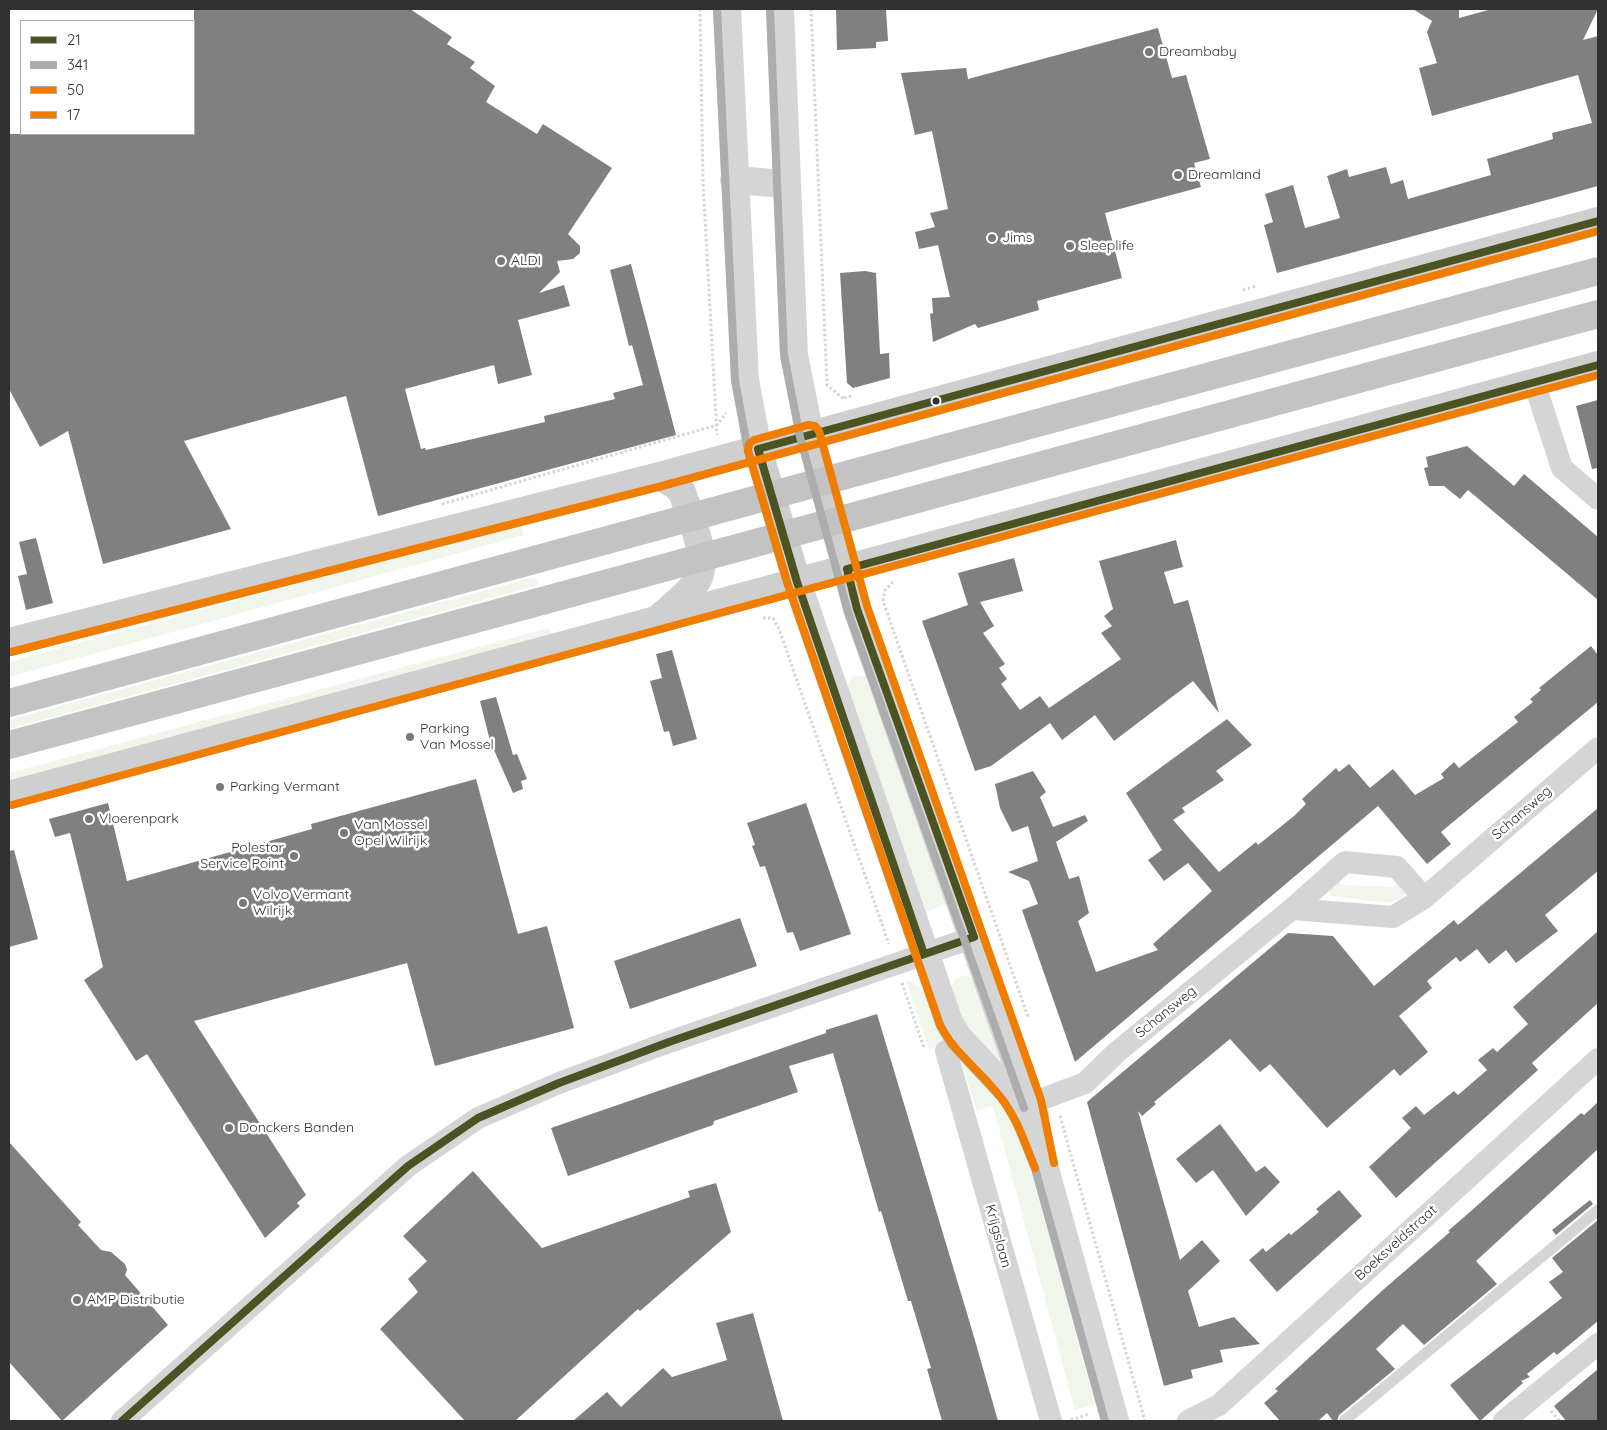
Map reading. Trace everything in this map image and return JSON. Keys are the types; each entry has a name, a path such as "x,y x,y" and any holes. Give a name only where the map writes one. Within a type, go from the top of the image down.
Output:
{"highway":[{"path":"9,703 1598,271"},
{"path":"17,745 1598,314"}],"main road":[{"path":"9,642 659,476 1598,221"},
{"path":"9,795 1598,365"},
{"path":"810,435 847,569"},
{"path":"758,449 797,582"},
{"path":"658,619 684,596 698,580 703,560 682,492 675,485 659,476"}],"street":[{"path":"726,9 745,380 758,449"},
{"path":"780,9 794,356 810,435"},
{"path":"734,180 786,184"},
{"path":"1534,382 1562,468 1598,499"},
{"path":"847,569 860,616 1032,1103 1044,1165 1115,1421"},
{"path":"797,582 949,1022 958,1037 1012,1095 1026,1120 1044,1165"},
{"name":"Schansweg","path":"1292,909 1393,917 1424,898 1598,748"},
{"name":"Schansweg","path":"1032,1103 1085,1083 1117,1052 1292,909 1345,862 1397,867 1424,898"},
{"path":"122,1421 408,1166 478,1118 559,1083 644,1051 974,937"},
{"name":"Krijgslaan","path":"937,1054 1051,1421"},
{"name":"Boeksveldstraat","path":"1188,1421 1219,1405 1598,1059"},
{"path":"1504,1421 1598,1344"}],"lane":[{"path":"1344,1421 1598,1210"}],"path":[{"path":"700,9 703,182 717,425"},
{"path":"811,9 827,385 844,398"},
{"path":"883,600 885,590 894,582"},
{"path":"779,629 896,964 937,1054"},
{"path":"1139,1399 1145,1421"},
{"path":"1554,1414 1556,1421"}],"shaded area":[{"path":"520,524 524,535 9,677 9,662"},
{"path":"535,577 538,585 9,729 9,720"},
{"path":"549,628 552,638 9,784 9,773"},
{"path":"854,676 864,676 870,679 947,904 925,912 846,687"},
{"path":"1339,880 1340,885 1393,887 1397,884 1409,887 1401,898 1389,903 1331,896 1329,885"},
{"path":"966,975 973,979 1020,1080 970,1040 951,986 955,979"},
{"path":"906,980 918,986 930,1000 1016,1118 1095,1404 1075,1410 993,1106 977,1111 957,1050 946,1044 929,1049"}],"building":[{"path":"194,9 410,9 452,37 447,44 475,62 470,68 495,86 486,102 537,134 543,124 612,168 568,234 580,246 580,253 573,259 557,261 560,272 539,293 564,285 570,306 518,320 532,375 498,384 494,365 405,389 421,449 425,448 426,450 545,422 544,416 615,399 613,393 643,385 632,345 629,346 610,270 631,264 676,435 378,516 346,396 184,441 231,529 103,564 68,431 40,447 9,389 9,134 195,135"},
{"path":"836,9 886,9 888,41 876,42 876,48 837,50"},
{"path":"1413,9 1459,9 1459,18 1492,9 1598,9 1583,40 1598,36 1598,186 1277,273 1264,225 1273,222 1265,194 1293,185 1305,228 1340,218 1327,176 1347,169 1349,177 1386,167 1391,184 1403,180 1408,199 1491,175 1487,159 1553,139 1552,133 1592,123 1578,75 1432,116 1419,68 1437,63 1427,32 1432,21"},
{"path":"1158,28 1172,78 1186,75 1210,159 1194,163 1201,187 1105,213 1122,278 1037,301 1039,310 978,328 975,324 933,342 930,314 933,313 932,298 950,297 938,245 919,249 915,232 935,227 930,213 948,209 932,131 915,135 901,73 966,68 968,79"},
{"path":"865,271 876,273 880,354 889,353 890,378 853,388 847,383 840,273"},
{"path":"1598,400 1598,468 1592,469 1576,406"},
{"path":"1467,446 1514,486 1524,474 1598,537 1598,600 1468,490 1460,499 1444,486 1429,486 1424,468 1428,467 1426,457"},
{"path":"36,538 53,603 26,610 18,576 27,574 19,542"},
{"path":"1176,540 1183,567 1164,572 1174,604 1188,600 1219,713 1193,681 1114,741 1095,715 1062,740 1050,723 991,766 975,771 922,621 968,605 958,573 1014,558 1023,591 980,602 994,626 983,633 1005,664 999,668 1007,679 1001,684 1020,710 1040,696 1049,708 1121,659 1101,633 1112,626 1104,616 1113,609 1099,561"},
{"path":"1591,646 1598,655 1598,702 1441,832 1451,844 1427,864 1378,806 1075,1062 1022,910 1038,904 1029,881 1008,872 1038,861 1028,826 1012,832 1000,808 995,784 1033,771 1046,792 1040,797 1053,827 1085,815 1088,821 1056,842 1069,879 1079,876 1089,913 1078,921 1096,972 1158,950 1153,944 1212,891 1188,863 1164,881 1148,860 1162,850 1126,793 1227,719 1252,745 1216,771 1224,780 1182,808 1185,812 1173,820 1219,872 1256,842 1258,845 1294,816 1306,804 1302,799 1336,768 1339,772 1349,764 1370,788 1393,769 1415,795 1444,778 1441,774 1454,762 1459,768 1518,722 1514,717 1533,702 1530,699 1541,690 1539,688"},
{"path":"672,650 697,739 673,746 669,731 664,732 650,681 662,678 656,654"},
{"path":"496,697 513,755 517,754 527,779 521,781 523,789 513,793 490,741 480,701"},
{"path":"476,779 518,934 547,926 574,1028 435,1066 407,963 194,1021 306,1195 297,1203 300,1206 265,1238 147,1054 136,1061 84,980 103,967 70,833 55,837 49,819 108,803 127,881 312,829 311,824"},
{"path":"806,803 851,934 800,951 793,932 787,933 765,866 760,867 752,846 755,845 747,823"},
{"path":"1598,808 1598,871 1545,915 1558,931 1516,963 1506,950 1489,964 1477,949 1460,962 1456,957 1427,981 1432,988 1399,1016 1428,1052 1400,1076 1394,1069 1327,1128 1270,1064 1260,1072 1230,1039 1154,1102 1156,1104 1142,1116 1138,1111 1180,1260 1202,1240 1220,1261 1188,1291 1199,1327 1234,1317 1260,1344 1220,1350 1223,1362 1191,1370 1193,1378 1164,1386 1087,1102 1288,933 1333,936 1374,986 1454,920 1458,925"},
{"path":"14,850 38,939 9,947 9,851"},
{"path":"740,918 757,966 630,1009 614,961"},
{"path":"1598,931 1598,1003 1532,1063 1538,1070 1396,1198 1369,1167 1411,1128 1402,1118 1416,1106 1424,1115 1454,1091 1458,1095 1487,1070 1478,1060 1493,1048 1497,1052 1528,1024 1513,1007"},
{"path":"877,1014 998,1421 942,1421 927,1369 931,1368 911,1301 908,1301 881,1211 879,1212 833,1053 789,1066 798,1092 714,1121 713,1125 568,1176 551,1128 826,1033 826,1030"},
{"path":"1598,1102 1598,1149 1476,1261 1497,1284 1424,1345 1403,1324 1376,1349 1395,1369 1339,1415 1337,1421 1333,1421 1327,1413 1318,1421 1280,1421 1264,1403 1278,1391 1275,1389 1384,1289 1450,1232 1448,1231 1581,1113 1584,1115"},
{"path":"1220,1124 1256,1172 1265,1166 1280,1182 1246,1216 1213,1170 1196,1183 1176,1159"},
{"name":"AMP Distributie","path":"9,1142 81,1222 78,1225 101,1250 111,1252 125,1264 127,1270 125,1275 168,1325 62,1421 9,1362"},
{"path":"473,1171 542,1248 690,1197 688,1191 716,1183 731,1232 640,1311 638,1309 515,1421 465,1421 380,1329 418,1292 408,1279 427,1261 403,1236"},
{"path":"1339,1190 1362,1216 1277,1292 1249,1260 1263,1248 1266,1252 1289,1233 1291,1235 1319,1212 1316,1209"},
{"path":"1590,1200 1593,1204 1556,1235 1552,1230"},
{"path":"1598,1220 1598,1321 1557,1355 1554,1352 1527,1374 1530,1377 1521,1381 1523,1383 1480,1421 1450,1385 1562,1298 1549,1282 1563,1272 1552,1258"},
{"path":"753,1313 783,1421 573,1421 607,1392 621,1407 663,1368 672,1377 727,1360 716,1323"},
{"path":"1598,1369 1598,1421 1566,1421 1554,1406"}],"transit line":[{"name":"341","path":"717,9 735,380 748,451 788,585 940,1025 951,1044 1004,1101 1017,1124 1035,1168 1105,1421"},
{"name":"341","path":"770,9 784,355 800,437 848,612 1024,1108"},
{"name":"21","path":"924,954 797,582 758,449 1598,221"},
{"name":"50","path":"11,652 662,486 1598,231"},
{"name":"21","path":"122,1421 408,1166 478,1118 559,1083 669,1042 974,937 857,609 847,569 1598,365"},
{"name":"50","path":"12,805 1598,375"},
{"name":"17","path":"1035,1168 1009,1109 988,1082 954,1046 940,1025 788,585 748,451 749,444 754,440 808,425 815,426 819,431 867,606 1041,1100 1054,1163"}],"place":[{"name":"Dreambaby","path":"1149,52"},
{"name":"Dreamland","path":"1178,175"},
{"name":"Jims","path":"992,238"},
{"name":"Sleeplife","path":"1070,246"},
{"name":"ALDI","path":"501,261"},
{"name":"Parking Van Mossel","path":"410,737"},
{"name":"Parking Vermant","path":"220,787"},
{"name":"Vloerenpark","path":"89,819"},
{"name":"Van Mossel Opel Wilrijk","path":"344,833"},
{"name":"Polestar Service Point","path":"294,856"},
{"name":"Volvo Vermant Wilrijk","path":"243,903"},
{"name":"Donckers Banden","path":"229,1128"},
{"name":"AMP Distributie","path":"77,1300"}]}
